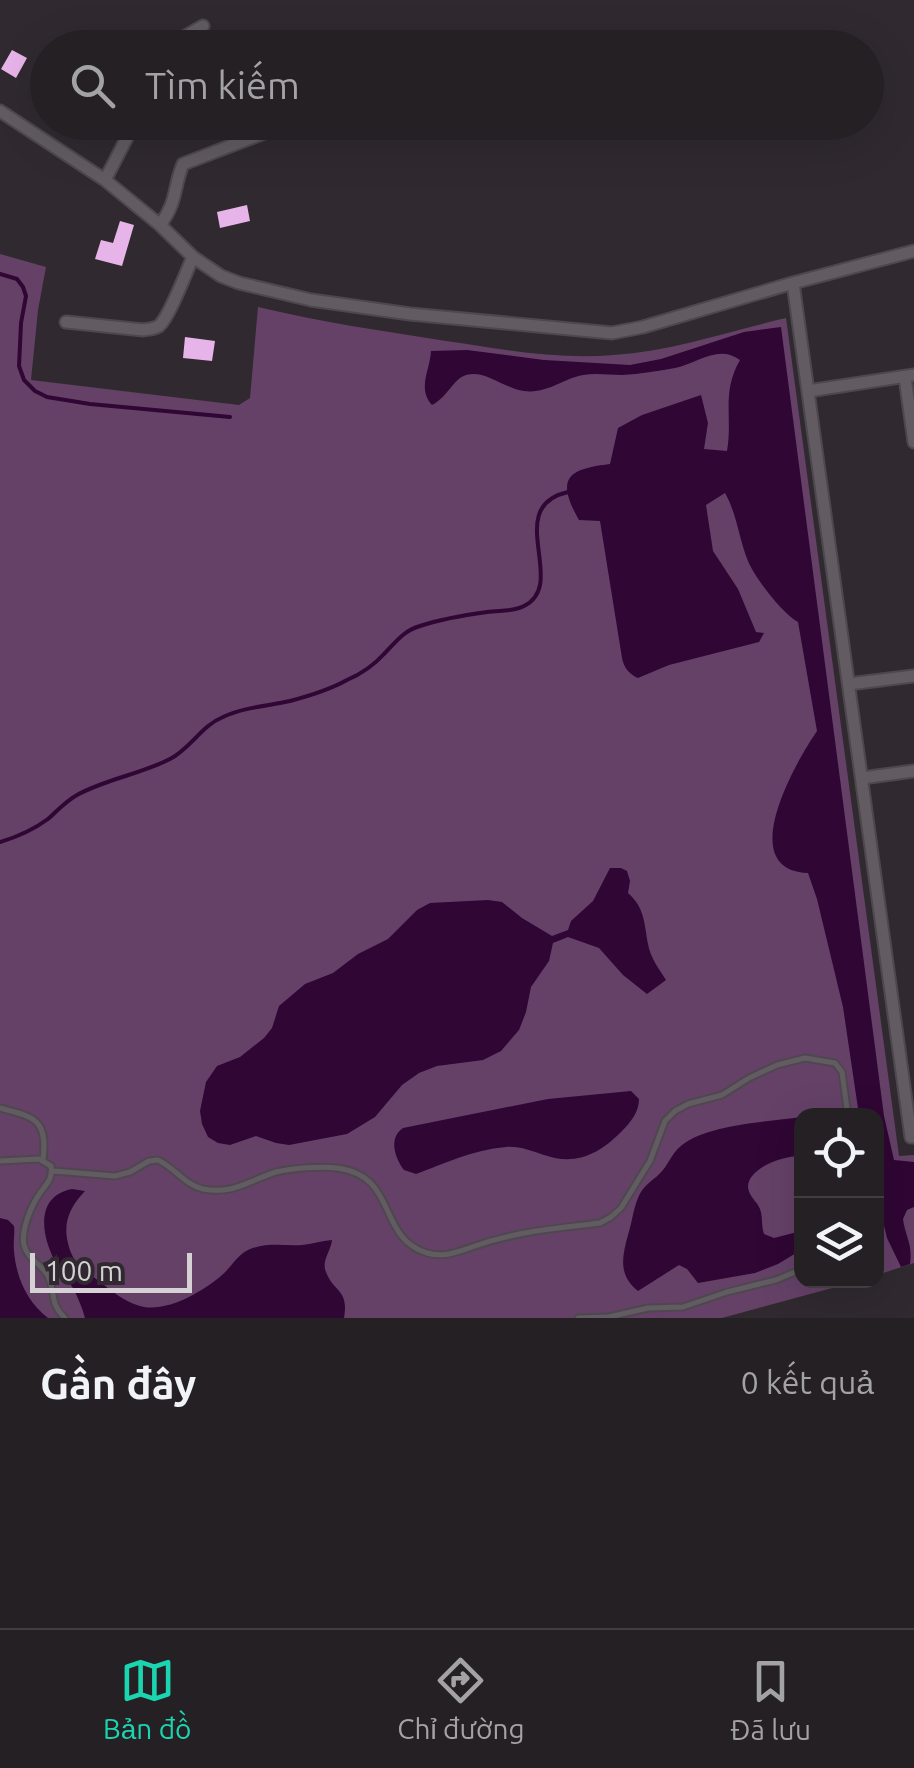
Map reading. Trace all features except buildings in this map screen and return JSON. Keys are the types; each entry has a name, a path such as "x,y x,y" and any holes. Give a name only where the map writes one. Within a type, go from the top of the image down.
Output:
{"street":[{"path":"195,30 202,26"},
{"path":"0,111 30,131"},
{"path":"44,140 104,180 220,276 312,300 410,314 612,333 914,251"},
{"path":"104,180 125,140"},
{"path":"160,226 176,197 184,164 246,140"},
{"path":"66,322 156,328 173,302 193,257"},
{"path":"794,283 914,1137"},
{"path":"808,391 910,376 914,442"},
{"path":"849,684 914,676"},
{"path":"862,778 914,771"}],"lane":[{"path":"53,1172 116,1176 158,1160 191,1184 222,1190 278,1172 339,1168 376,1186 394,1226 408,1241 428,1253 442,1255 513,1234 594,1224 611,1218 650,1161 662,1126 674,1111 722,1095 786,1062 814,1058 838,1065 847,1108"},
{"path":"0,1108 39,1123 44,1134 43,1160"},
{"path":"0,1161 43,1160 52,1166 53,1172 26,1225 24,1243 26,1252 48,1275 55,1307 66,1318"},
{"path":"578,1318 608,1318 648,1308 683,1307 794,1272"}],"shaded area":[{"path":"0,254 46,267 31,380 239,405 250,398 258,307 446,341 572,356 657,349 786,318 899,1156 914,1155 914,1263 884,1273 884,1108 794,1108 794,1288 832,1288 722,1318 0,1318"},
{"path":"781,327 883,1108 858,1108 843,1007 817,899 808,873 786,867 775,854 777,812 817,731 798,622 777,603 752,568 725,493 706,505 713,551 738,589 756,632 764,633 759,642 669,665 638,678 626,668 622,658 600,521 579,520 568,494 567,485 575,473 610,464 618,428 642,415 701,395 708,423 704,449 727,451 729,394 740,360 716,354 675,368 583,375 532,391 488,377 466,375 432,405 425,392 431,351 467,350 630,365 744,332"},
{"path":"610,868 627,871 628,893 641,910 651,954 666,980 647,994 599,948 568,937 553,943 549,961 531,987 519,1030 501,1051 483,1060 437,1066 419,1073 402,1085 375,1117 347,1134 289,1145 256,1136 230,1145 208,1137 200,1111 206,1082 217,1066 240,1057 264,1038 279,1006 305,984 333,973 358,954 388,939 417,910 430,903 502,902 552,936 568,930 571,921 593,901"},
{"path":"631,1091 639,1099 631,1121 613,1140 586,1156 556,1158 506,1147 470,1154 416,1174 404,1170 396,1154 394,1143 403,1128 548,1099"},
{"path":"884,1116 894,1160 914,1162 914,1207 907,1210 903,1219 910,1264 901,1267 887,1238"},
{"path":"794,1118 794,1157 761,1168 748,1187 760,1209 764,1234 774,1238 794,1233 794,1254 755,1273 698,1283 679,1265 638,1291 627,1279 623,1258 643,1189 679,1148 694,1138"},
{"path":"72,1189 85,1191 71,1210 67,1224 72,1254 83,1269 127,1301 144,1307 174,1303 213,1282 248,1250 332,1240 325,1268 343,1296 344,1318 85,1318 73,1288 50,1251 44,1229 52,1200"},
{"path":"0,1218 14,1226 20,1279 34,1304 48,1318 0,1318"}],"waterway":[{"path":"0,274 17,279 26,296 19,366 24,380 35,391 47,397 90,404 230,417"},
{"path":"0,842 37,827 88,789 170,759 223,717 304,697 352,678 414,628 453,617 524,606 536,595 541,581 537,529 540,513 549,500 568,492"}]}
